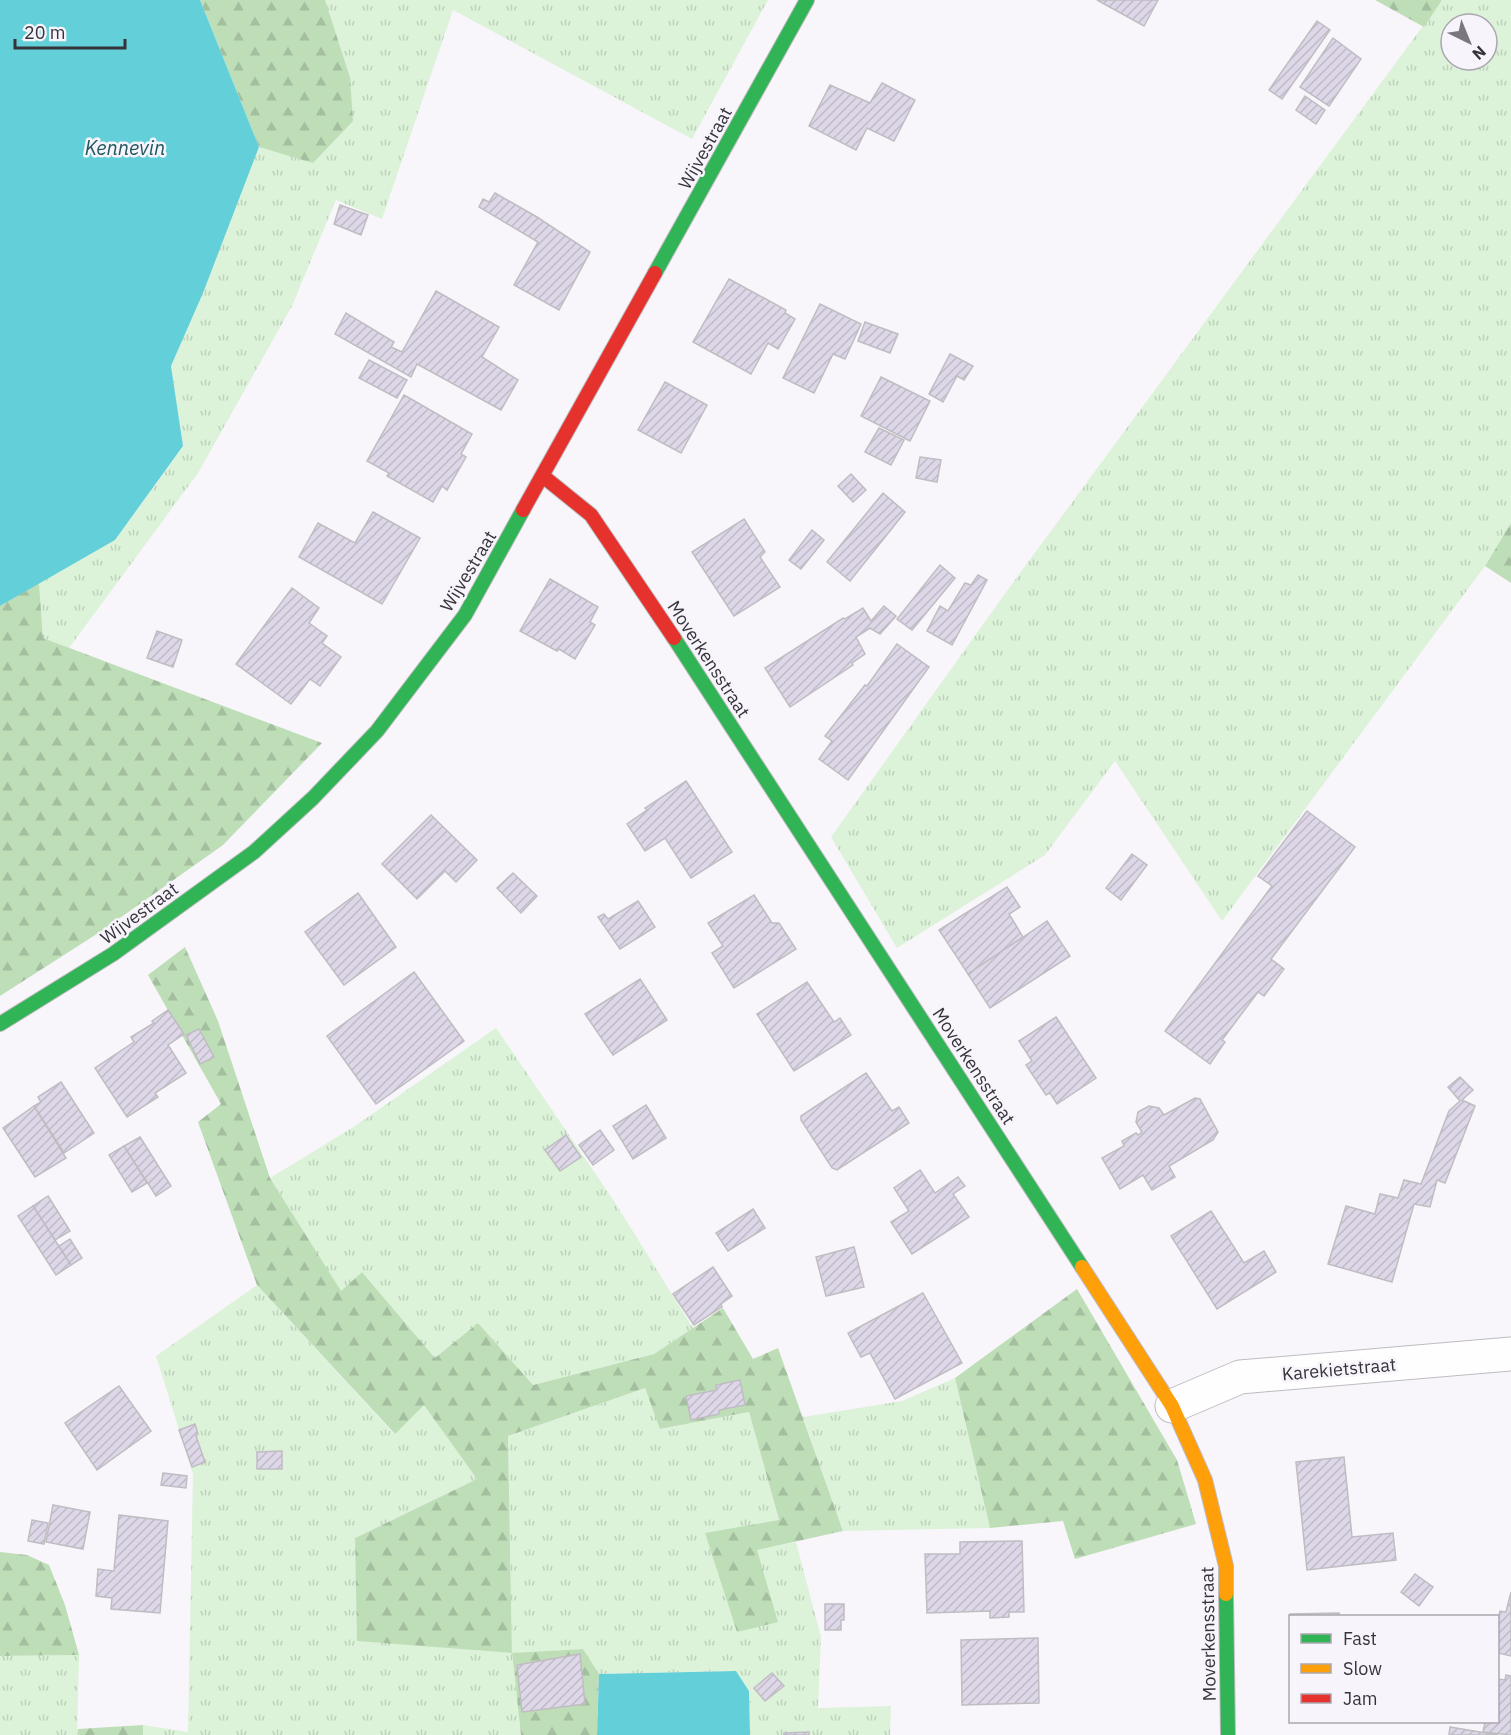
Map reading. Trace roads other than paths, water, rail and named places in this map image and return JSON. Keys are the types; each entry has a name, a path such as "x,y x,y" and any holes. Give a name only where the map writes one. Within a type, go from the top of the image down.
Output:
{"street":[{"name":"Wijvestraat","path":"0,1024 113,954 254,852 313,798 377,731 465,615 544,477 807,0"},
{"name":"Moverkensstraat","path":"544,477 591,515 664,623 1172,1406 1205,1480 1226,1566 1227,1735"},
{"name":"Karekietstraat","path":"1172,1406 1240,1377 1511,1354"}],"water":[{"name":"Kennevin","path":"0,0 200,0 259,147 203,293 171,366 183,446 115,540 0,606"},
{"path":"736,1671 749,1691 750,1735 597,1735 599,1674"}]}
